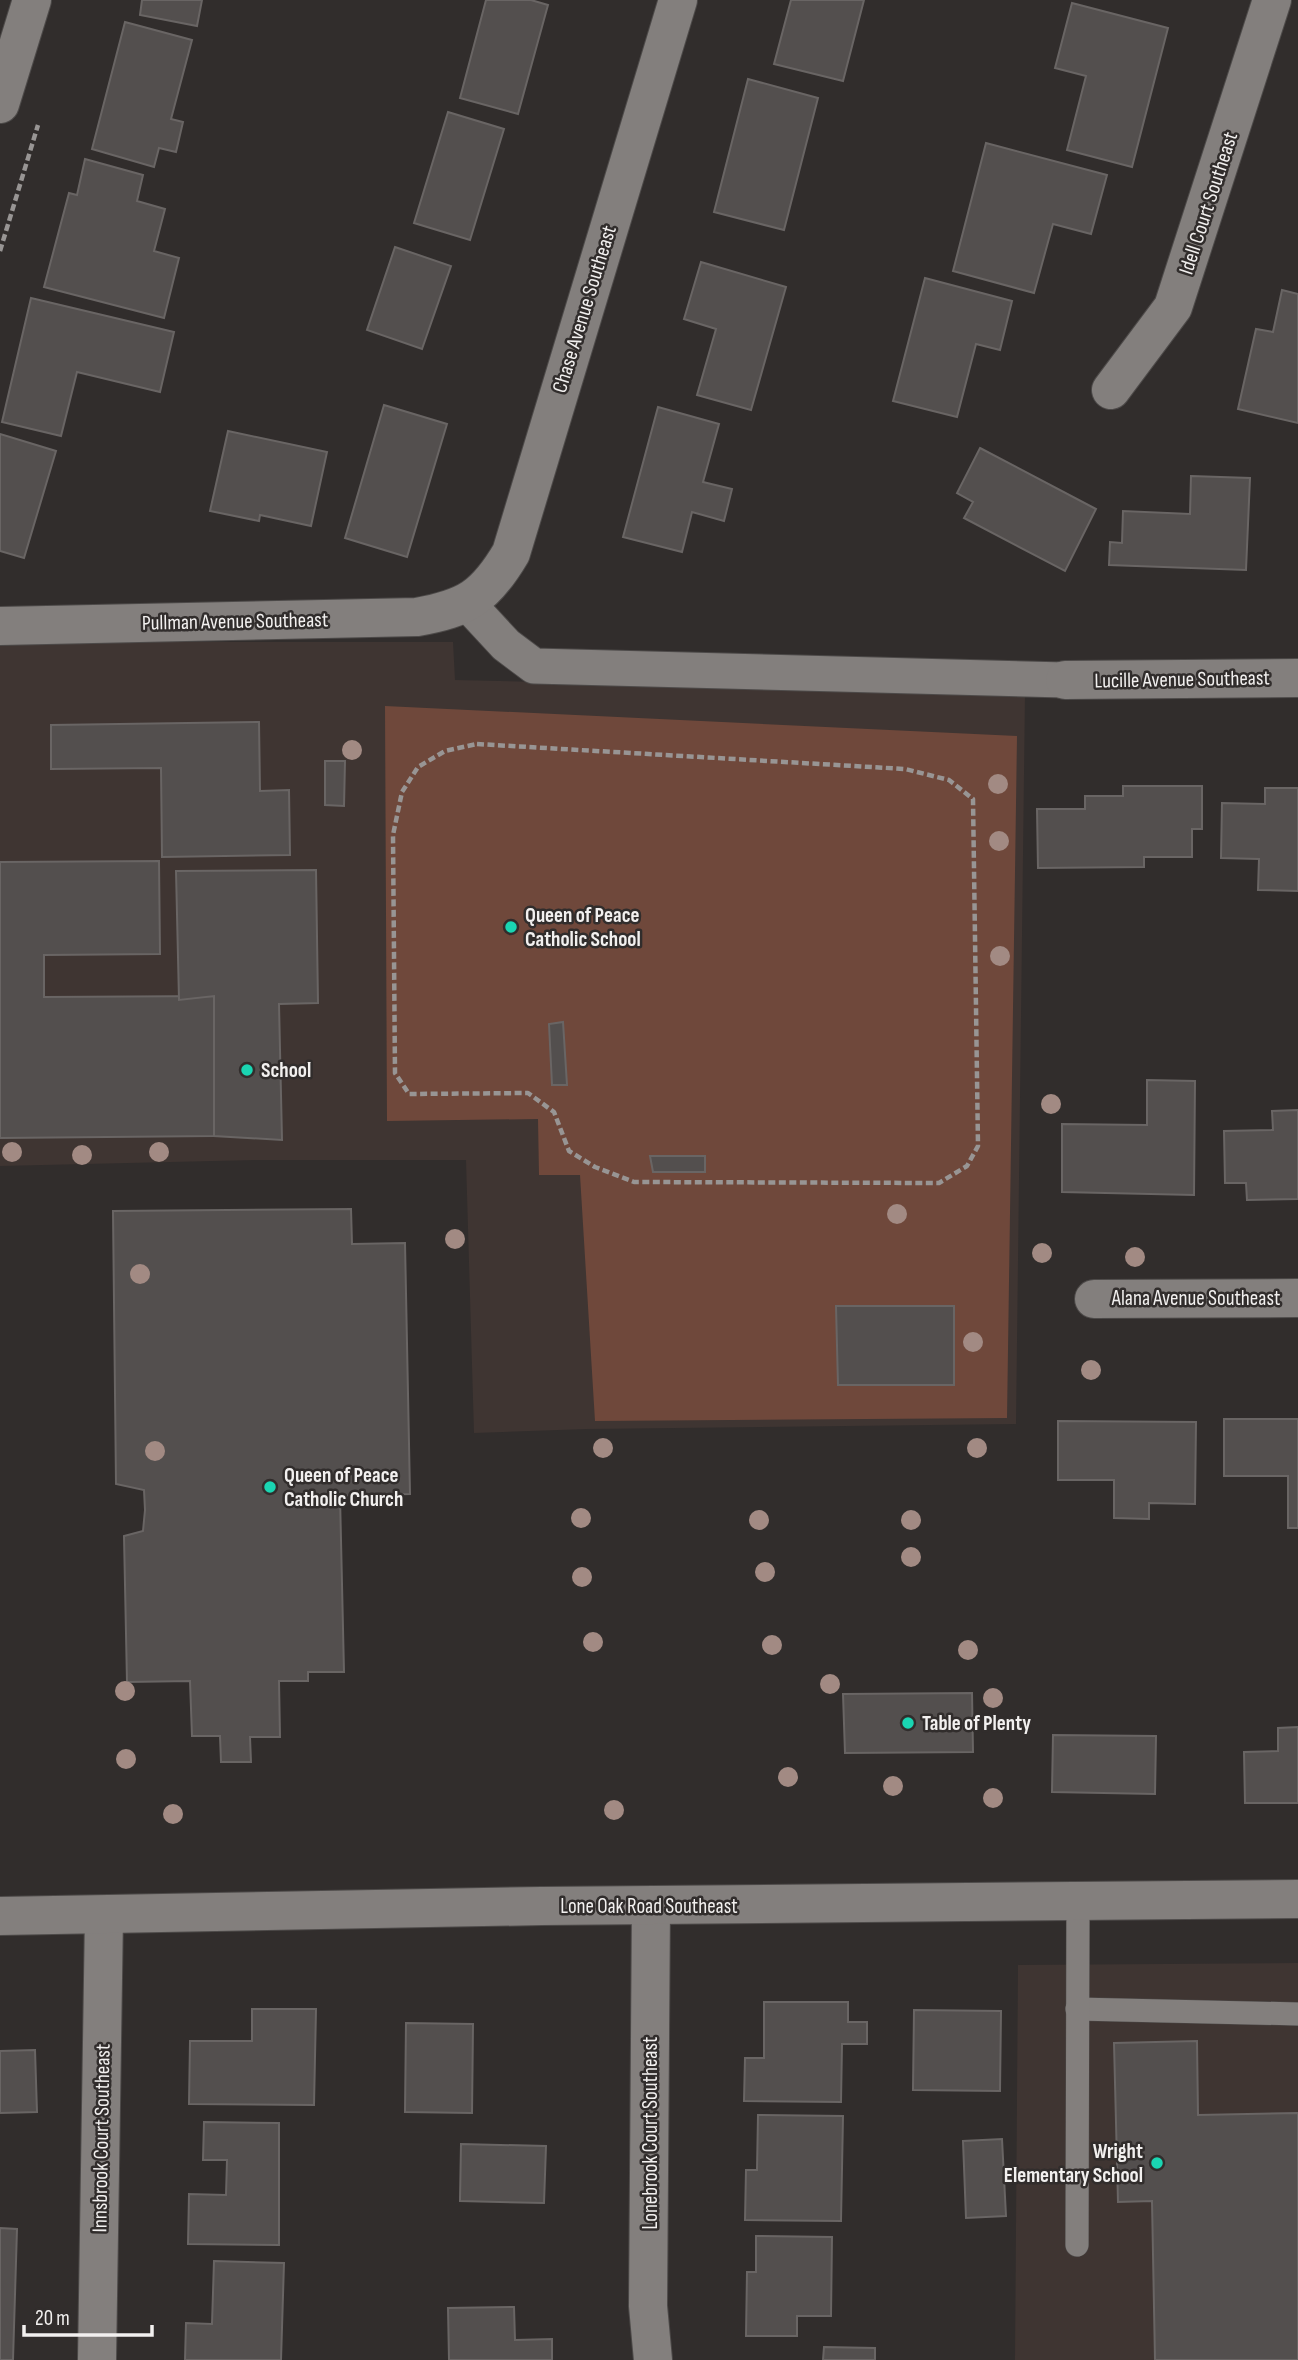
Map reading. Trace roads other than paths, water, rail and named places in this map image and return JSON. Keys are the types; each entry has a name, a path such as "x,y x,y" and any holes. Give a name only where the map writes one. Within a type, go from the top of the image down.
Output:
{"street":[{"path":"0,104 32,0"},
{"name":"Chase Avenue Southeast","path":"468,604 494,581 511,553 678,0"},
{"name":"Idell Court Southeast","path":"1111,390 1173,307 1272,0"},
{"path":"468,604 506,645 534,666 1065,680"},
{"name":"Pullman Avenue Southeast","path":"0,626 417,617 468,604"},
{"name":"Lucille Avenue Southeast","path":"1065,680 1298,678"},
{"name":"Alana Avenue Southeast","path":"1094,1299 1298,1298"},
{"name":"Lone Oak Road Southeast","path":"0,1916 1298,1899"},
{"name":"Lonebrook Court Southeast","path":"651,1906 648,2306 653,2360"},
{"name":"Innsbrook Court Southeast","path":"97,2360 104,1916"}],"lane":[{"path":"1077,2245 1078,1901"},
{"path":"1077,2009 1298,2014"}],"place":[{"name":"Queen of Peace Catholic School","path":"511,927"},
{"name":"School","path":"247,1070"},
{"name":"Queen of Peace Catholic Church","path":"270,1487"},
{"name":"Table of Plenty","path":"908,1723"},
{"name":"Wright Elementary School","path":"1157,2163"}]}
